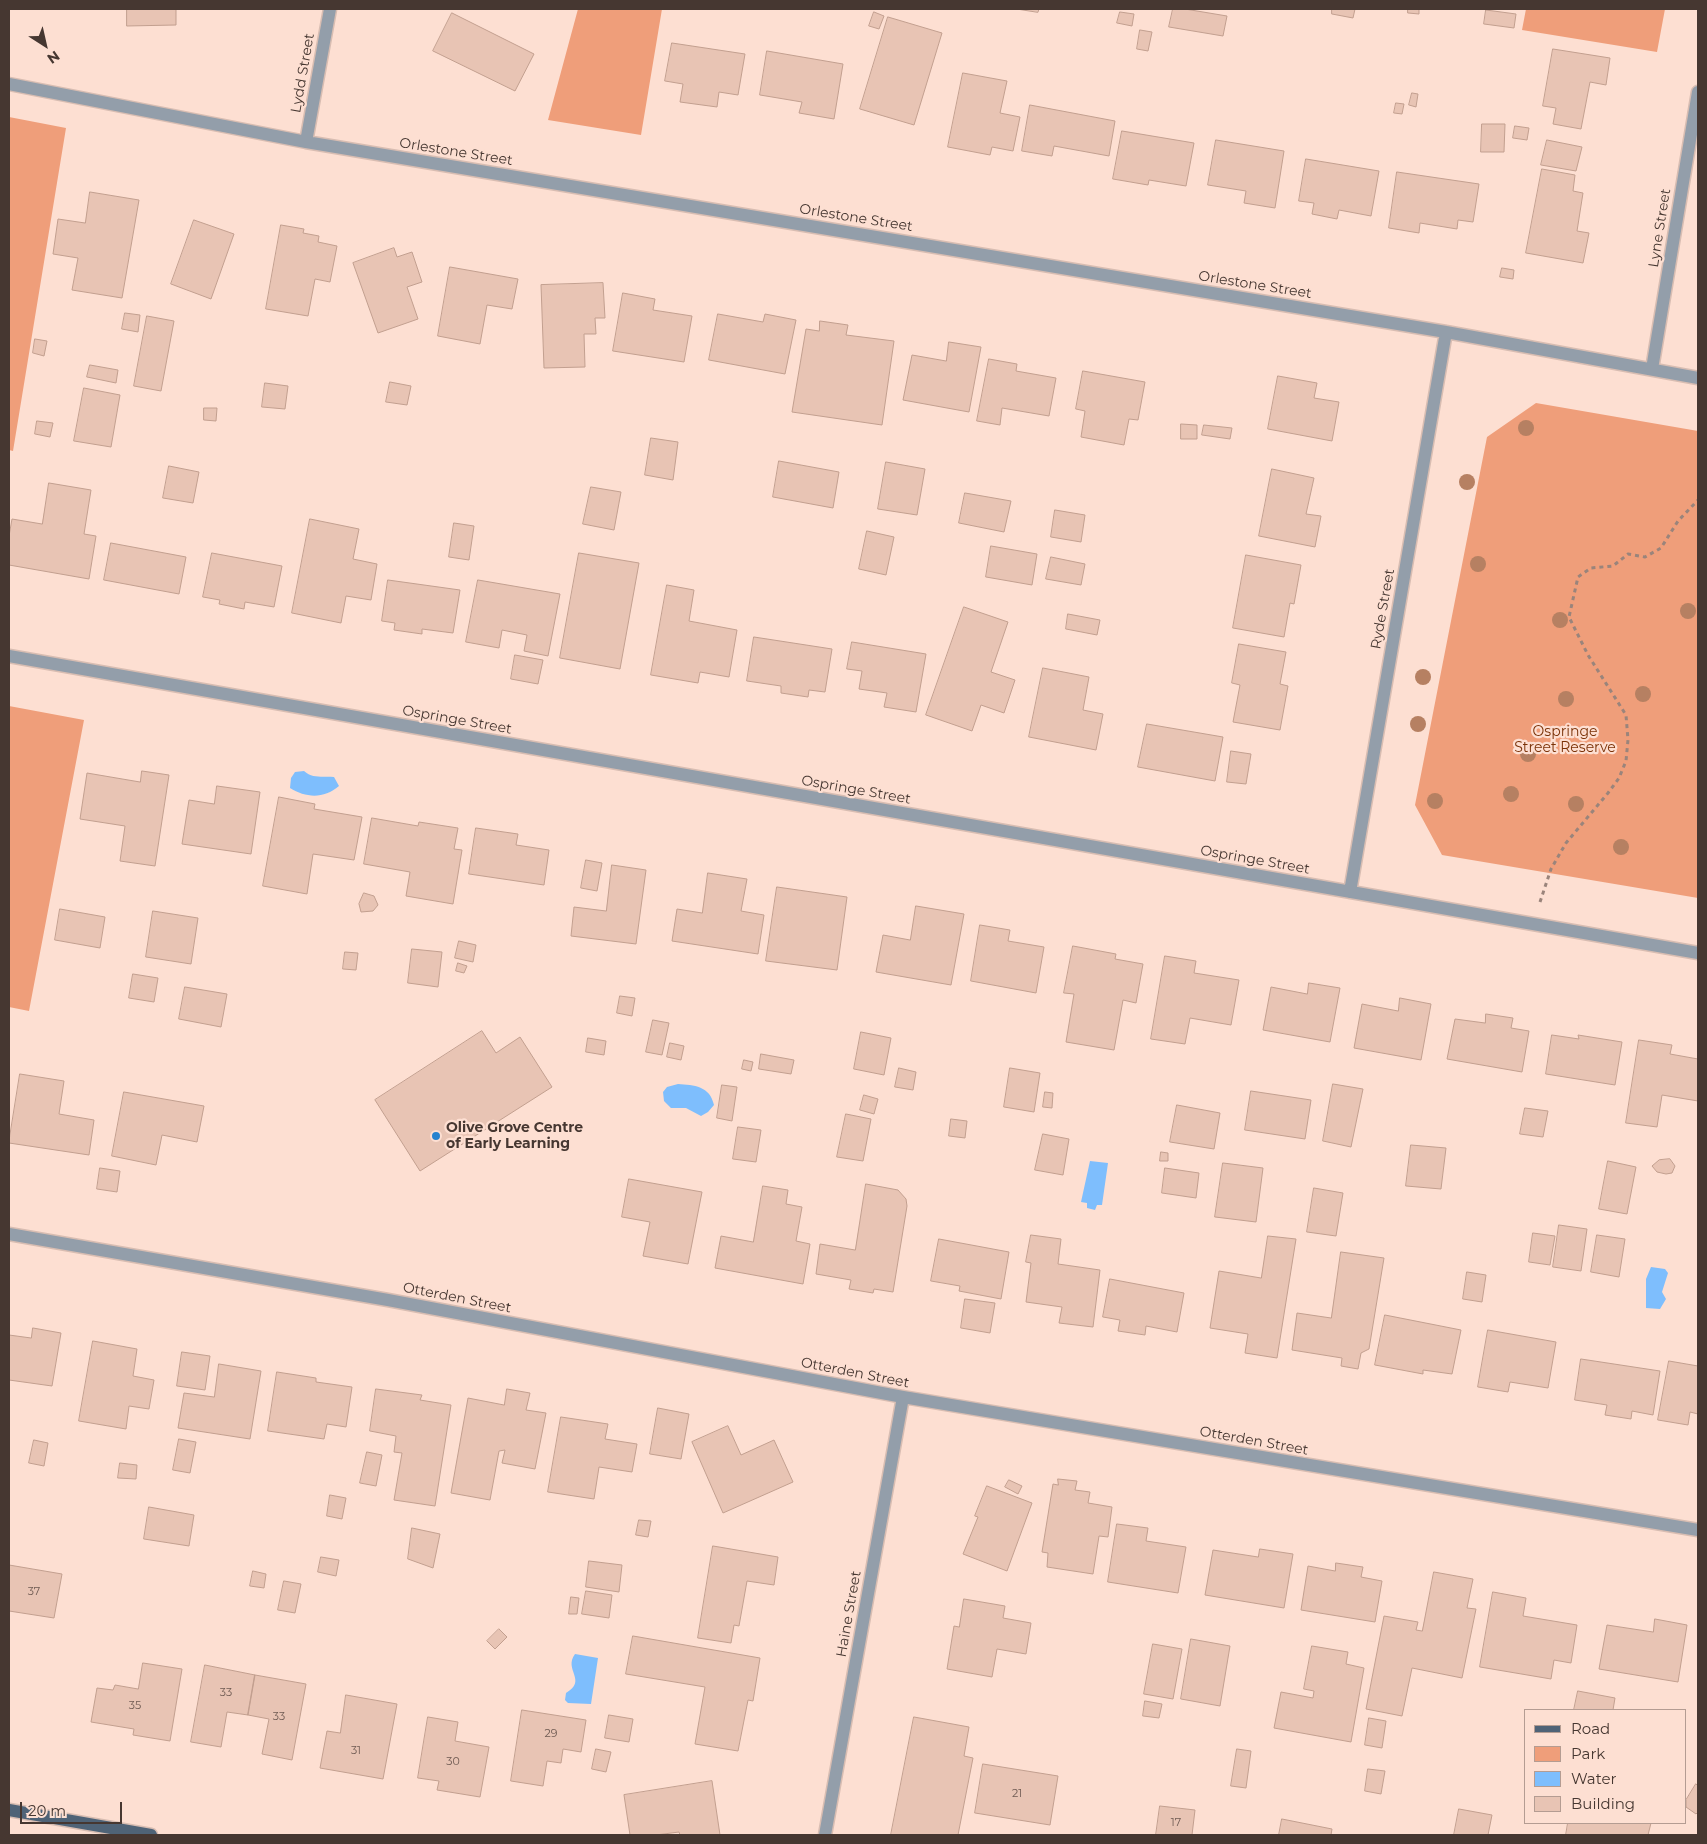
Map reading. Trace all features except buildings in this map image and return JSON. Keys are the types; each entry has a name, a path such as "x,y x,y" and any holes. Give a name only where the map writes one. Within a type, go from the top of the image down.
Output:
{"main road":[{"path":"9,1810 151,1835"}],"street":[{"name":"Lydd Street","path":"306,142 330,9"},
{"name":"Orlestone Street","path":"9,84 306,142 1446,332 1698,378"},
{"name":"Lyne Street","path":"1652,370 1698,92"},
{"name":"Ryde Street","path":"1350,892 1446,332"},
{"name":"Ospringe Street","path":"9,656 1698,953"},
{"name":"Otterden Street","path":"9,1234 388,1300 903,1397 1698,1530"},
{"name":"Haine Street","path":"825,1835 903,1397"}],"path":[{"path":"1535,924 1551,869 1566,843 1614,786 1626,761 1628,740 1626,715 1588,655 1569,617 1578,577 1591,568 1613,566 1628,554 1644,557 1660,548 1678,521 1698,500"}],"green space":[{"path":"578,9 662,9 641,135 548,120"},
{"path":"1526,9 1665,9 1657,52 1522,30"},
{"path":"9,117 66,128 13,451 9,450"},
{"name":"Ospringe Street Reserve","path":"1536,403 1698,431 1698,898 1442,855 1415,805 1487,437"},
{"path":"9,706 84,720 29,1011 9,1007"}],"water":[{"path":"304,771 315,776 334,777 339,786 327,793 315,796 302,794 290,788 291,778 295,772"},
{"path":"678,1084 695,1086 705,1090 714,1105 701,1116 686,1108 671,1108 664,1101 663,1092 667,1087"},
{"path":"1090,1161 1108,1163 1102,1205 1097,1205 1095,1210 1087,1208 1087,1203 1081,1202"},
{"path":"1651,1267 1665,1269 1668,1273 1662,1292 1666,1299 1660,1309 1646,1308 1646,1279"},
{"path":"575,1654 598,1658 591,1704 568,1703 565,1700 566,1693 575,1684 572,1660"}],"place":[{"name":"Olive Grove Centre of Early Learning","path":"436,1136"}]}
